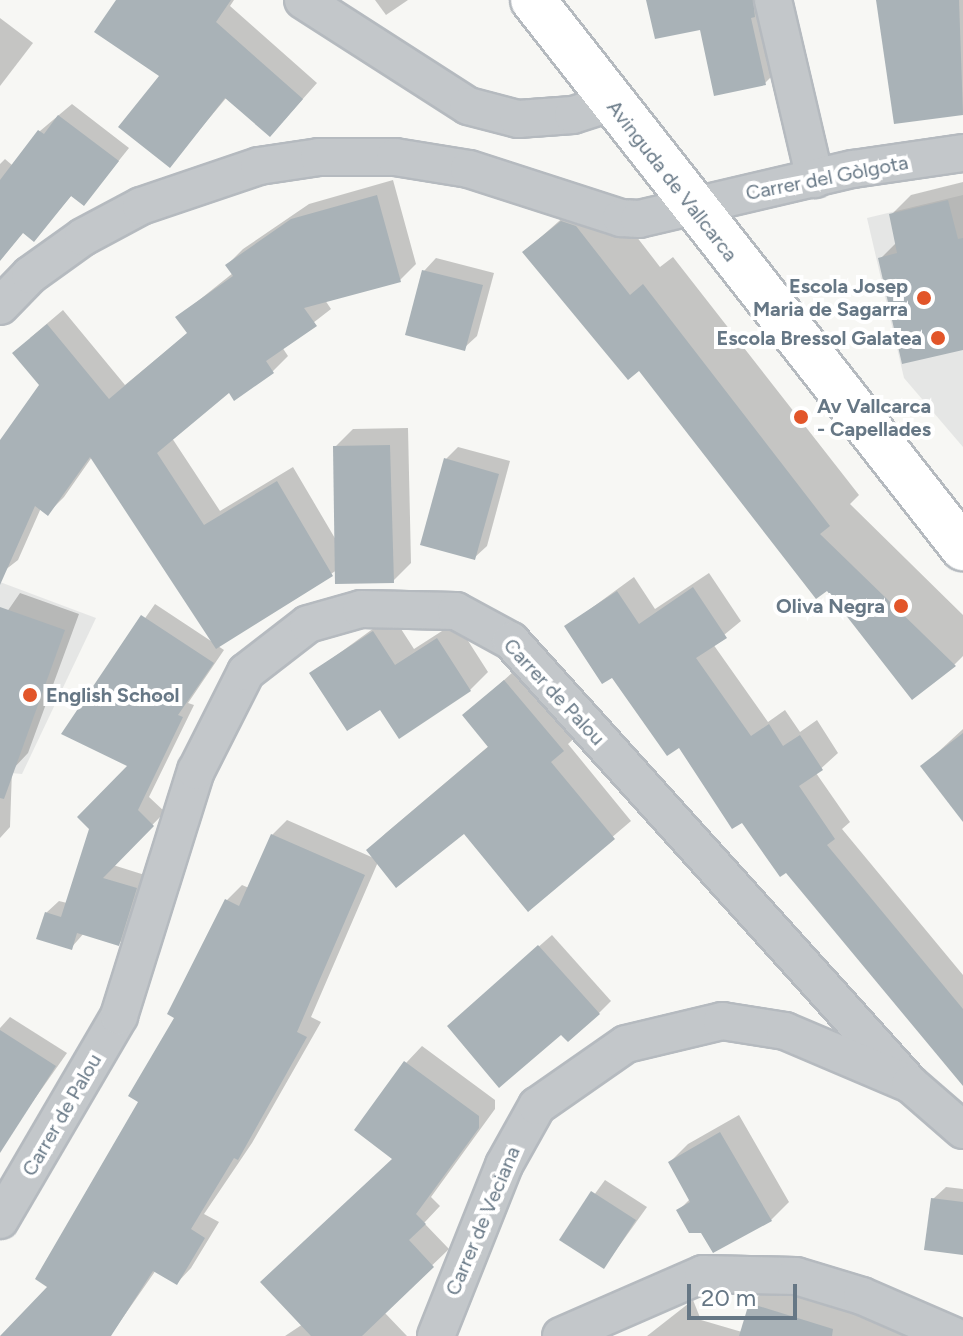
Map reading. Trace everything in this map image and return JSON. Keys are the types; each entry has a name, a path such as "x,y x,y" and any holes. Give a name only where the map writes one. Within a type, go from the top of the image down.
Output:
{"main road":[{"name":"Avinguda de Vallcarca","path":"533,0 963,548"}],"street":[{"path":"303,0 468,106 518,119 573,115 611,103"},
{"path":"773,0 815,179"},
{"name":"Carrer del Gòlgota","path":"0,306 30,275 83,237 141,206 259,166 319,157 395,157 469,169 621,218 963,153"},
{"name":"Carrer de Palou","path":"0,1220 119,1016 196,771 246,672 308,624 361,609 456,611 511,641 910,1084"},
{"name":"Carrer de Veciana","path":"436,1336 504,1165 537,1106 626,1044 722,1021 785,1031 910,1084 963,1130"},
{"path":"561,1336 596,1327 703,1274 796,1276 862,1296 954,1336"}],"shaded area":[{"name":"Escola Josep Maria de Sagarra","path":"963,195 963,447 904,378 867,218"},
{"name":"English School","path":"0,582 96,618 22,774 0,772"}],"building":[{"path":"116,0 231,0 216,22 303,99 270,137 225,98 170,168 118,127 159,76 94,32"},
{"path":"646,0 753,0 755,17 751,18 766,85 714,96 700,30 655,39"},
{"path":"876,0 959,0 963,115 894,124"},
{"path":"58,115 119,161 84,206 71,196 34,242 23,233 0,261 0,180 38,130 44,134"},
{"path":"377,195 401,282 304,308 317,326 266,361 274,373 234,401 229,393 157,453 204,525 277,481 333,576 216,649 90,457 48,516 35,506 0,585 0,440 39,385 12,353 47,324 109,399 187,333 175,317 233,276 225,265 291,219"},
{"name":"Escola Josep Maria de Sagarra","path":"948,200 958,239 963,238 963,350 902,364 878,258 897,253 889,214"},
{"path":"561,221 576,226 630,295 643,284 830,526 820,534 956,666 912,700 827,591 816,599 639,371 628,380 522,252"},
{"path":"422,270 483,285 465,351 405,335"},
{"path":"390,445 394,583 335,584 333,446"},
{"path":"444,458 499,474 475,560 420,545"},
{"path":"693,587 727,638 696,658 751,736 769,724 783,746 800,735 823,770 799,786 835,839 827,845 963,1009 963,1086 786,873 780,877 742,823 732,829 679,748 667,756 612,678 602,684 564,626 617,591 639,624"},
{"path":"0,607 65,630 4,799 0,798"},
{"path":"141,615 214,663 178,715 183,717 138,810 154,826 103,878 137,888 119,946 77,933 72,950 36,939 45,912 61,917 89,829 77,817 127,766 61,734"},
{"path":"373,631 395,665 437,638 471,691 399,739 380,710 347,731 309,673"},
{"path":"504,680 564,751 551,762 615,839 528,912 464,834 396,888 366,850 488,747 462,715"},
{"path":"963,733 963,822 920,766"},
{"path":"271,834 365,875 297,1032 307,1037 238,1160 234,1158 191,1229 205,1238 177,1285 153,1271 111,1336 0,1336 47,1287 35,1279 138,1102 128,1096 174,1018 167,1014 225,899 239,906"},
{"path":"538,945 600,1014 568,1042 561,1035 499,1088 447,1026"},
{"path":"0,1030 56,1066 0,1153"},
{"path":"404,1061 479,1116 479,1128 416,1214 426,1224 409,1240 434,1267 362,1336 311,1336 260,1282 392,1159 354,1130"},
{"path":"720,1132 772,1221 713,1253 701,1233 689,1233 676,1210 690,1202 668,1162"},
{"path":"591,1191 636,1220 604,1269 559,1240"},
{"path":"931,1198 963,1202 963,1255 924,1250"},
{"path":"749,1303 833,1329 832,1336 739,1336"}],"place":[{"name":"Escola Josep Maria de Sagarra","path":"924,298"},
{"name":"Escola Bressol Galatea","path":"938,338"},
{"name":"Av Vallcarca - Capellades","path":"801,417"},
{"name":"Oliva Negra","path":"901,606"},
{"name":"English School","path":"30,695"}]}
